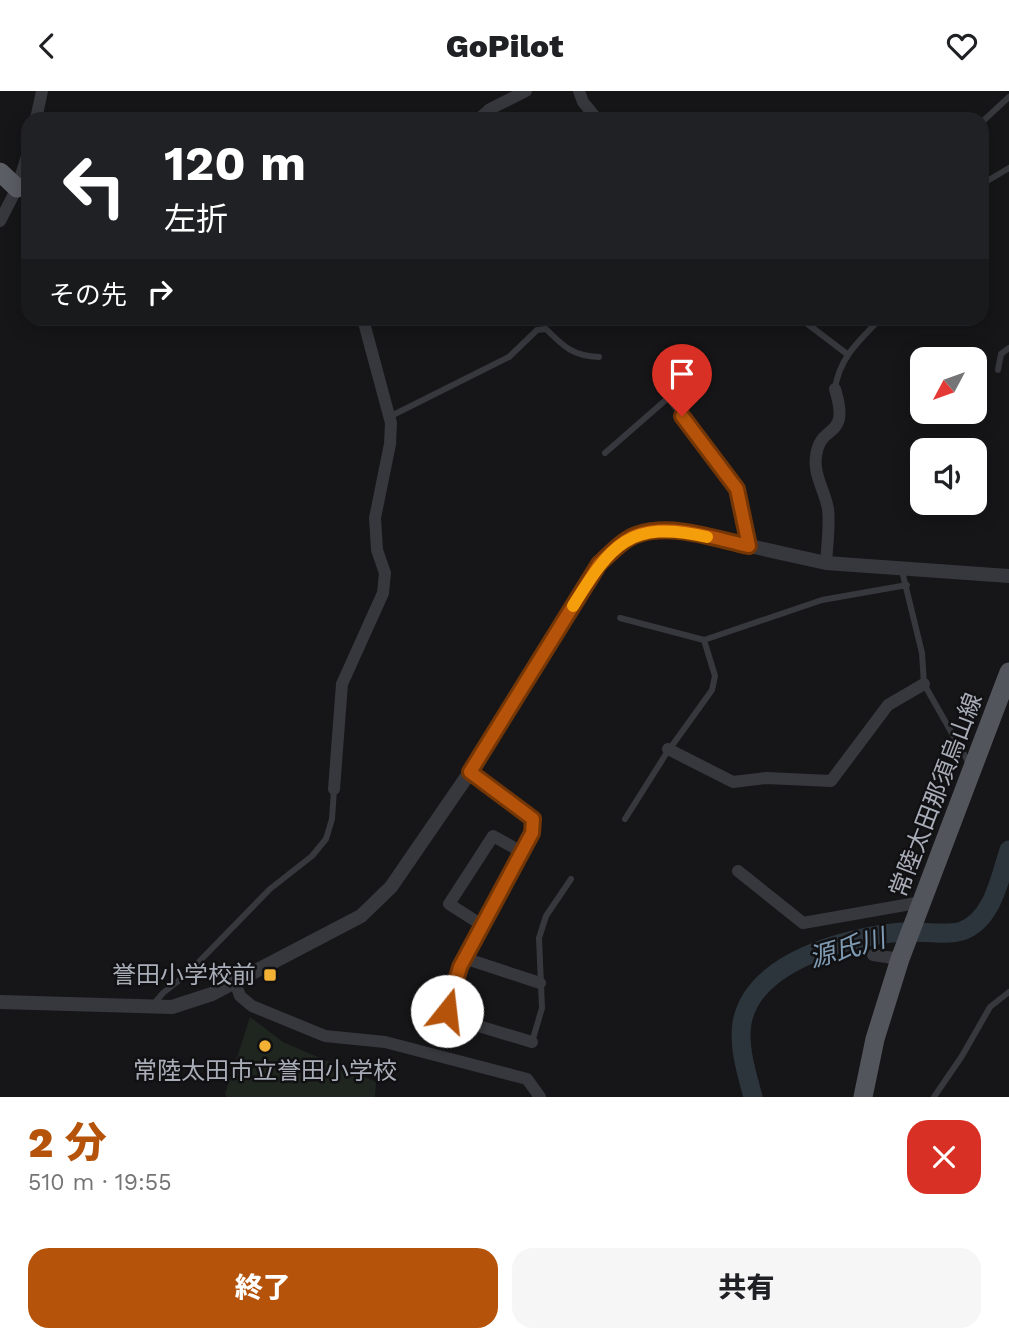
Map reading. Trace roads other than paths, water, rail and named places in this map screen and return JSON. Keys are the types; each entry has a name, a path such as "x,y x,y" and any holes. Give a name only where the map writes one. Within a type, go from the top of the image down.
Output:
{"highway":[{"path":"0,173 17,188"}],"main road":[{"name":"常陸太田那須烏山線","path":"863,1097 875,1039 903,953 1009,672"}],"street":[{"path":"38,112 42,91"},
{"path":"491,112 526,91"},
{"path":"579,91 591,112"},
{"path":"0,221 21,175"},
{"path":"334,789 342,684 383,593 385,573 377,550 375,518 390,443 389,417 365,326"},
{"path":"826,563 828,510 815,457 818,447 840,421 842,412 835,389"},
{"path":"0,1002 150,1008 186,1003 235,982 345,926 377,902 396,880 470,772 599,564 616,548 638,534 657,531 687,532 826,563 1009,576"},
{"path":"668,750 733,782 766,778 831,781 888,705 924,684"},
{"path":"470,772 533,819 532,833 464,958 447,1011 452,1018 532,1042"},
{"path":"482,925 449,904 492,836 522,852"},
{"path":"738,871 803,923 921,905"},
{"path":"873,955 903,953"},
{"path":"464,958 540,983"},
{"path":"235,982 240,996 252,1006 325,1036 385,1042 527,1079 540,1097"}],"lane":[{"path":"989,116 1009,97"},
{"path":"989,180 1009,168"},
{"path":"810,326 847,354"},
{"path":"835,389 838,369 847,354 873,326"},
{"path":"389,417 509,358 537,330 546,329 568,351 599,357"},
{"path":"998,370 1001,354 1009,348"},
{"path":"605,453 668,398 737,489 749,546"},
{"path":"901,569 922,653 924,684 972,769"},
{"path":"620,618 704,641 822,600 907,585"},
{"path":"625,819 668,750 712,690 715,676 704,641"},
{"path":"150,1008 270,889 312,856 329,829 334,789"},
{"path":"532,1042 542,1008 540,983 543,969 539,938 545,916 570,879"},
{"path":"934,1097 962,1056 990,1007 1009,992"}],"waterway":[{"name":"源氏川","path":"753,1097 744,1060 741,1032 750,1001 764,983 806,956 857,939 903,932 962,931 973,925 988,908 1009,850"}],"place":[{"name":"誉田小学校前","path":"270,975"},
{"name":"常陸太田市立誉田小学校","path":"265,1046"}]}
